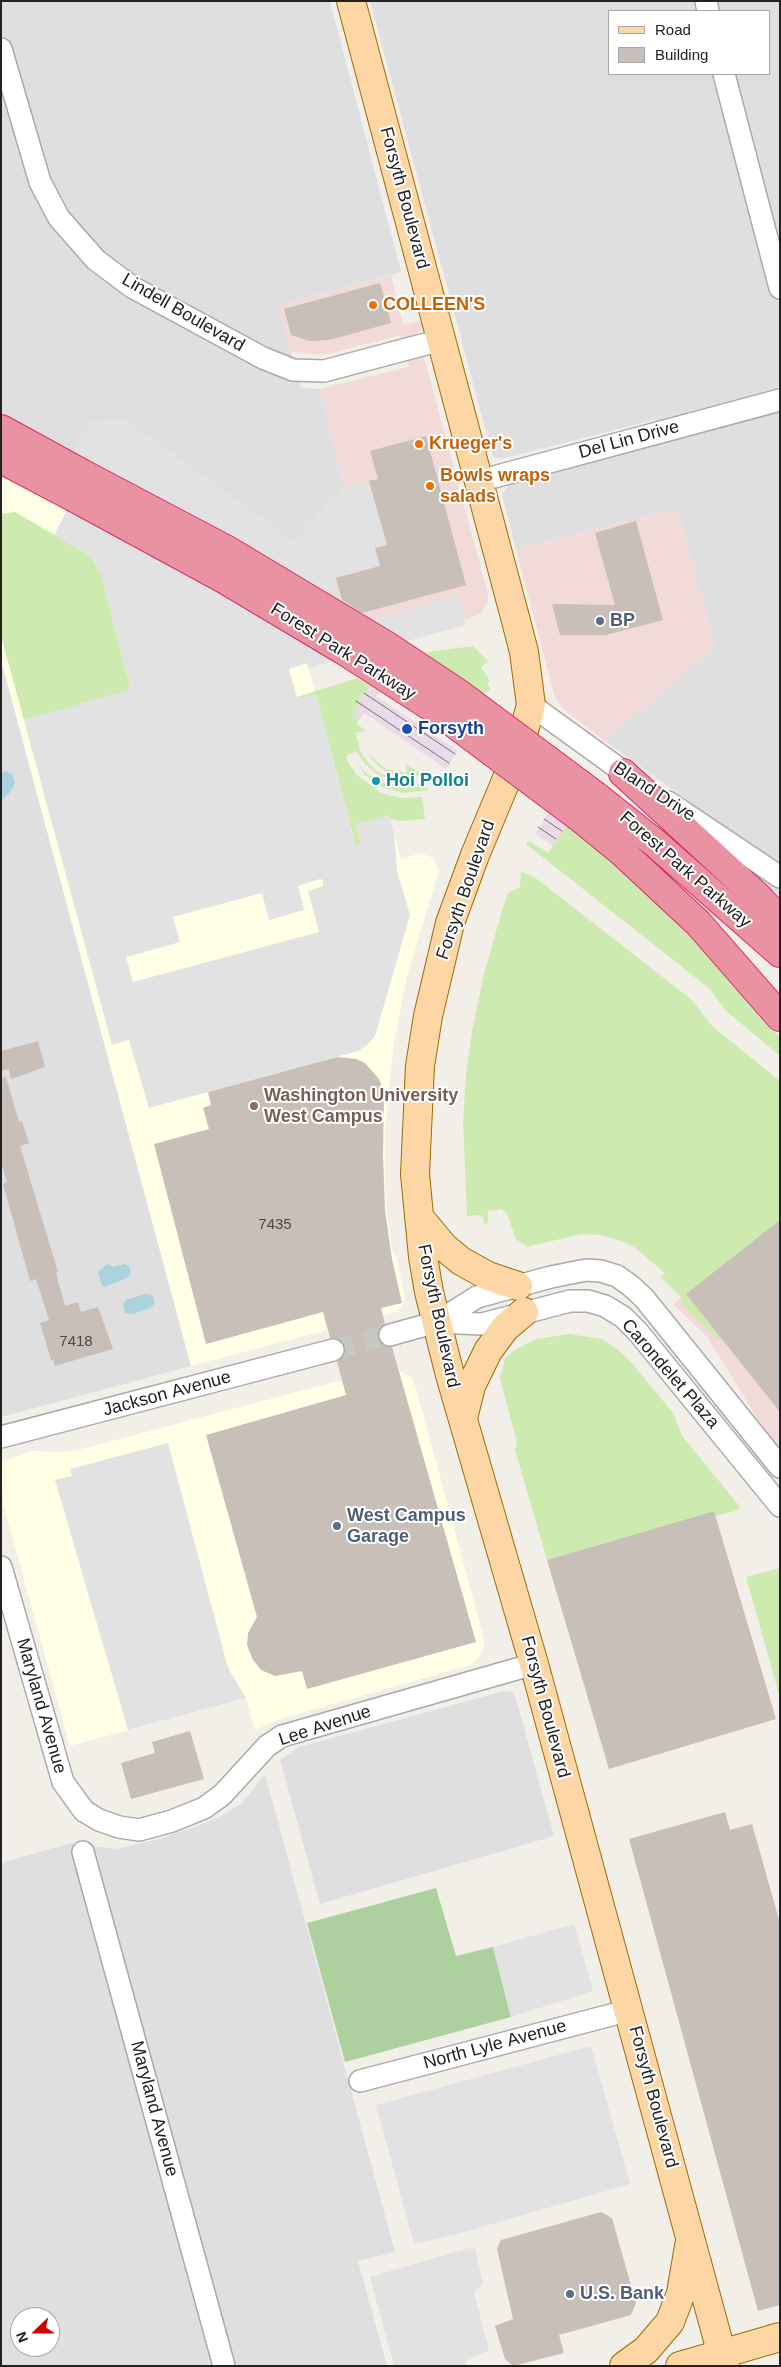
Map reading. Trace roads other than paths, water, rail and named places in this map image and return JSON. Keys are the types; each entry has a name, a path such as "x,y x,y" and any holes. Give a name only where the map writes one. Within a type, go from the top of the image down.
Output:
{"highway":[{"name":"Forest Park Parkway","path":"1,429 79,486 224,579 343,650 436,710 578,817 661,886 698,923 780,1017"},
{"name":"Forest Park Parkway","path":"1,459 79,486 229,551 335,614 458,693 596,796 677,862 780,953"},
{"path":"623,773 756,895 780,920"}],"main road":[{"name":"Forsyth Boulevard","path":"351,1 524,652 531,705 518,752 475,855 450,923 428,1016 420,1066 416,1124 415,1174 423,1257 436,1322 534,1664 724,2360"},
{"path":"419,1217 444,1247 461,1261 488,1276 518,1286"},
{"path":"463,1420 465,1403 484,1359 500,1335 524,1312"},
{"path":"624,2366 646,2350 670,2322 682,2292 690,2238"},
{"path":"680,2366 724,2360 780,2337"}],"street":[{"name":"Lindell Boulevard","path":"1,50 40,182 59,218 96,260 132,287 271,362 294,370 309,372 337,368 441,340"},
{"path":"724,75 780,288"},
{"name":"Del Lin Drive","path":"479,480 780,400"},
{"name":"Bland Drive","path":"531,705 623,773 780,877"},
{"name":"Carondelet Plaza","path":"436,1322 477,1297 586,1270 601,1271 631,1286 687,1351 780,1467"},
{"name":"Carondelet Plaza","path":"436,1322 482,1324 570,1301 588,1302 605,1306 623,1317 644,1340 780,1506"},
{"path":"390,1335 436,1322"},
{"name":"Jackson Avenue","path":"1,1437 333,1350"},
{"name":"Maryland Avenue","path":"1,1567 63,1782 84,1811"},
{"name":"Lee Avenue","path":"84,1811 99,1820 139,1830 172,1821 204,1808 222,1795 267,1746 282,1736 534,1664"},
{"name":"Maryland Avenue","path":"83,1852 224,2366"},
{"name":"North Lyle Avenue","path":"360,2081 630,2010"}],"water":[{"path":"6,771 12,774 15,783 11,791 1,801 1,773"},
{"path":"107,1264 114,1267 124,1264 129,1266 131,1272 128,1277 105,1287 102,1286 98,1272"},
{"path":"145,1294 152,1295 155,1303 150,1308 133,1314 125,1313 123,1304 126,1300"}],"tunnel":[{"path":"333,1350 390,1335"}],"tram line":[{"path":"364,693 455,754"},
{"path":"356,701 449,763"},
{"path":"544,819 562,831"},
{"path":"538,827 556,839"}],"place":[{"name":"COLLEEN'S","path":"373,305"},
{"name":"Krueger's","path":"419,444"},
{"name":"Bowls wraps salads","path":"430,486"},
{"name":"BP","path":"600,621"},
{"name":"Forsyth","path":"407,729"},
{"name":"Hoi Polloi","path":"376,781"},
{"name":"Washington University West Campus","path":"254,1106"},
{"name":"West Campus Garage","path":"337,1526"},
{"name":"U.S. Bank","path":"570,2294"}]}
